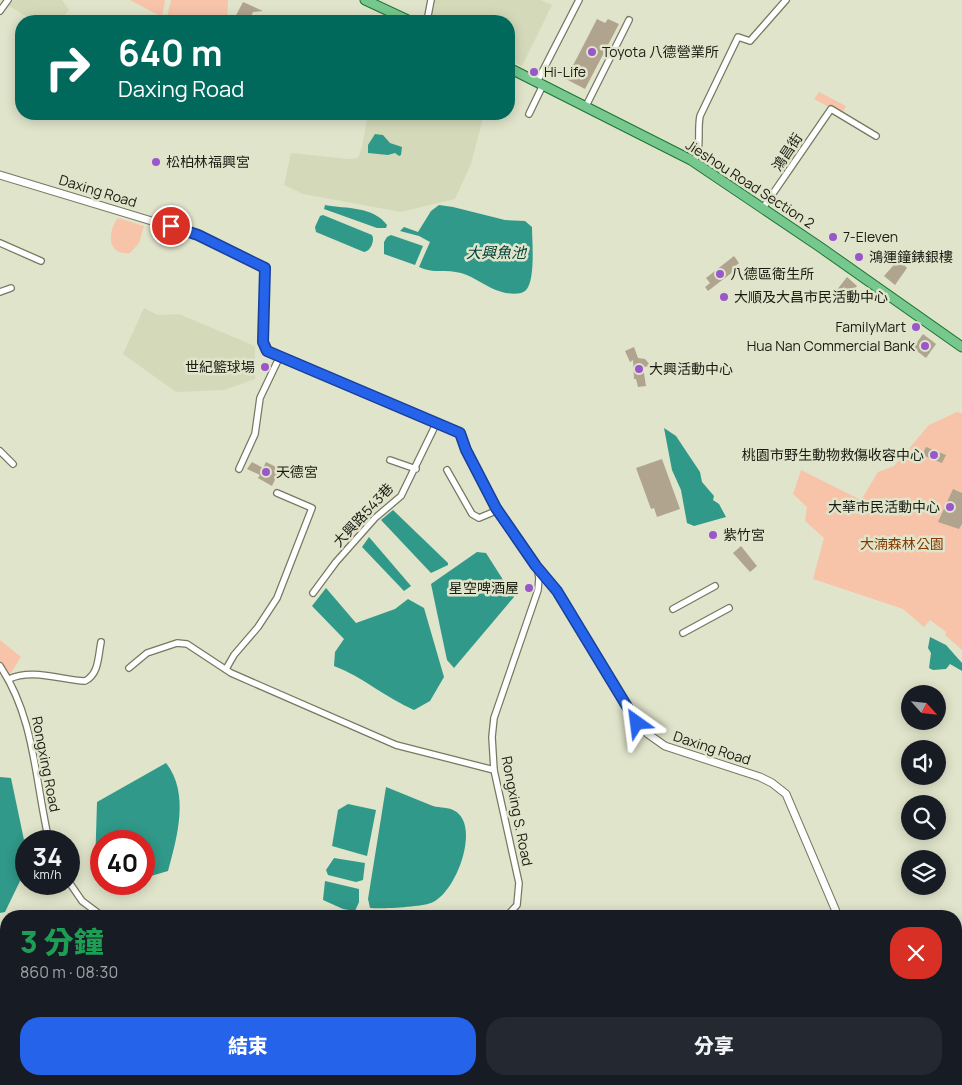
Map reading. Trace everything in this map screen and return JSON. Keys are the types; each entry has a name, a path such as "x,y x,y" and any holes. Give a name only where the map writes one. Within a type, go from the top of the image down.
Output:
{"main road":[{"path":"365,0 397,15"},
{"name":"Jieshou Road Section 2","path":"515,71 694,162 962,347"}],"street":[{"path":"0,11 8,0"},
{"path":"428,15 431,0"},
{"path":"529,114 540,84 578,0"},
{"path":"694,162 700,143 698,127 700,116 738,37 750,41 786,0"},
{"path":"586,106 629,20"},
{"name":"鴻昌街","path":"763,208 831,109 876,136"},
{"name":"Daxing Road","path":"0,174 198,235 265,268 263,342 267,351 460,433 470,457 498,510 536,566 557,591 637,723 664,746 760,777 772,783 786,794 835,910"},
{"path":"0,243 41,261"},
{"path":"0,292 11,288"},
{"path":"239,469 255,434 260,398 280,356"},
{"name":"大興路543巷","path":"313,593 336,562 375,518 402,496 437,422"},
{"path":"0,451 13,464"},
{"path":"390,460 416,469"},
{"path":"447,470 472,514 479,518 498,510"},
{"path":"226,669 234,654 258,627 277,598 312,508 277,493"},
{"name":"Rongxing S. Road","path":"513,910 517,905 519,883 494,770 492,737 494,718 538,590 539,578 536,566"},
{"path":"673,609 715,586"},
{"path":"683,633 729,608"},
{"path":"9,679 30,674 85,681 92,678 95,673 101,642"},
{"path":"129,668 147,653 177,644 187,644 226,669 396,745 494,770"},
{"name":"Rongxing Road","path":"0,666 18,698 30,732 47,830"},
{"path":"78,895 82,901 94,910"}],"shaded area":[{"path":"14,0 62,0 69,10 64,15 24,15 9,6"},
{"path":"435,0 541,0 552,5 522,66 515,63 515,15 433,15"},
{"path":"367,120 482,120 471,164 455,199 401,212 303,194 284,185 291,153 349,159 358,158"},
{"path":"144,308 158,315 179,314 255,346 255,379 224,390 176,392 123,354"}],"green space":[{"path":"130,0 165,0 162,15 158,15"},
{"path":"171,0 228,0 227,15 167,15"},
{"path":"819,92 846,106 842,114 814,99"},
{"path":"118,218 144,226 139,243 130,253 117,251 111,242 112,230"},
{"name":"大湳森林公園","path":"957,412 962,413 962,650 945,635 946,632 930,620 924,627 903,609 813,579 824,538 805,521 807,507 793,494 801,470 861,500 878,472 894,466 929,425"},
{"path":"0,640 21,657 9,676 0,663"}],"water":[{"path":"375,134 383,135 390,143 402,147 401,155 399,156 395,153 388,155 368,153 368,145"},
{"path":"325,205 367,211 381,219 387,225 386,228 377,228 324,209"},
{"name":"大興魚池","path":"439,205 505,220 525,221 532,227 532,271 531,279 525,291 517,294 505,293 461,273 429,270 419,267 430,242 419,236 400,231 404,227 418,232 431,211"},
{"path":"323,215 372,235 372,245 364,252 316,232 315,227 320,216"},
{"path":"391,235 423,246 415,265 384,254 384,242"},
{"path":"664,428 676,436 700,472 702,482 714,496 713,500 719,504 726,517 694,526 687,523 681,490 672,470"},
{"path":"393,510 448,565 431,573 381,520"},
{"path":"369,537 411,586 404,591 362,547"},
{"path":"477,552 486,553 514,597 454,668 447,660 431,584"},
{"path":"326,588 356,623 395,609 408,599 424,608 444,677 430,701 414,710 334,666 335,652 344,639 312,606"},
{"path":"930,637 946,645 962,663 962,671 950,664 946,669 933,670 929,668 931,653 928,648"},
{"path":"166,763 178,788 180,802 178,830 168,871 155,875 155,830 96,830 97,802"},
{"path":"0,777 11,778 22,830 15,830 15,891 6,910 0,910"},
{"path":"386,787 433,806 453,810 462,819 466,830 462,859 449,887 431,903 419,906 370,908 368,899"},
{"path":"348,804 376,810 367,856 332,846 338,810"},
{"path":"334,858 365,863 363,880 356,882 328,875 326,870"},
{"path":"325,881 359,889 359,902 355,910 343,909 323,900"}],"building":[{"path":"243,2 263,11 253,12 252,15 236,15"},
{"name":"Toyota 八德營業所","path":"597,19 605,23 608,19 619,24 585,89 566,79"},
{"name":"八德區衛生所","path":"734,256 739,263 732,269 734,271 708,291 705,287 710,283 706,278"},
{"path":"899,259 907,268 895,285 884,276"},
{"path":"847,277 857,286 846,299 836,291"},
{"name":"Hua Nan Commercial Bank","path":"923,334 936,344 926,358 913,348"},
{"name":"大興活動中心","path":"634,347 638,358 645,359 651,366 643,367 646,386 638,387 636,379 634,379 633,360 630,362 625,351"},
{"name":"桃園市野生動物救傷收容中心","path":"926,447 946,455 942,463 922,455"},
{"path":"662,459 680,509 657,517 654,508 651,509 636,468"},
{"name":"天德宮","path":"252,462 263,468 266,462 280,469 272,486 258,478 260,475 247,469"},
{"path":"953,489 962,493 962,524 959,529 938,522"},
{"path":"741,546 757,566 750,572 733,553"}],"place":[{"name":"Toyota 八德營業所","path":"592,52"},
{"name":"Hi-Life","path":"534,72"},
{"name":"松柏林福興宮","path":"156,162"},
{"name":"7-Eleven","path":"833,237"},
{"name":"鴻運鐘錶銀樓","path":"859,257"},
{"name":"八德區衛生所","path":"720,274"},
{"name":"大順及大昌市民活動中心","path":"724,297"},
{"name":"FamilyMart","path":"916,327"},
{"name":"Hua Nan Commercial Bank","path":"925,346"},
{"name":"世紀籃球場","path":"265,367"},
{"name":"大興活動中心","path":"639,369"},
{"name":"桃園市野生動物救傷收容中心","path":"934,455"},
{"name":"天德宮","path":"266,472"},
{"name":"大華市民活動中心","path":"950,507"},
{"name":"紫竹宮","path":"713,535"},
{"name":"星空啤酒屋","path":"529,588"}],"route":[{"path":"171,226 198,235 265,268 263,342 267,351 460,433 466,450 496,508 536,566 557,591 637,723"}]}
